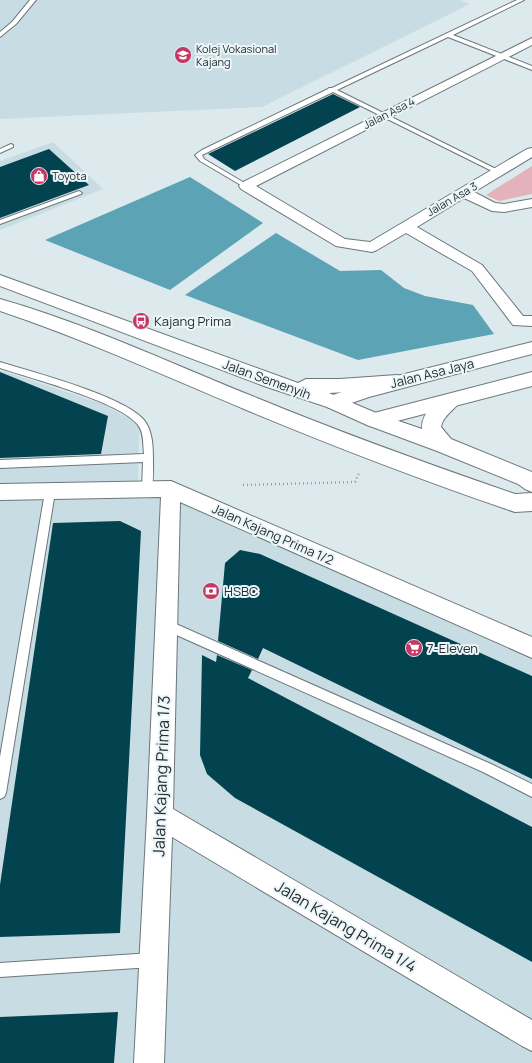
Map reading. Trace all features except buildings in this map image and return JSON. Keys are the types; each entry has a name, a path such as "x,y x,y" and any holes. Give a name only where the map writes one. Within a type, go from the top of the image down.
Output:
{"main road":[{"name":"Jalan Semenyih","path":"0,280 271,381 334,402 374,420 444,445 524,478 532,483"},
{"name":"Jalan Semenyih","path":"0,305 48,320 287,419 383,456 515,503 532,502"},
{"path":"0,315 48,320"},
{"name":"Jalan Asa Jaya","path":"334,402 365,390 532,348"},
{"path":"287,419 344,424 374,420 532,379"},
{"path":"271,381 307,387 397,382"},
{"path":"444,445 430,428 433,417 451,400"},
{"path":"334,402 336,413 344,424 383,456"}],"street":[{"name":"Jalan Asa 4","path":"246,186 532,41"},
{"name":"Jalan Asa 3","path":"246,186 341,243 372,247 386,240 405,226 532,152"},
{"path":"463,192 492,207 504,208 532,203"},
{"path":"405,226 477,268 519,321 530,321"},
{"name":"Jalan Kajang Prima 1/2","path":"0,492 171,489 532,648"},
{"name":"Jalan Kajang Prima 1/3","path":"149,1063 160,816 171,489"},
{"name":"Jalan Kajang Prima 1/4","path":"160,816 532,1036"}],"lane":[{"path":"0,35 14,23 33,0"},
{"path":"246,186 202,160 198,155 331,89 521,0"},
{"path":"449,35 532,68"},
{"path":"331,89 498,172"},
{"path":"0,151 11,146"},
{"path":"0,222 79,193"},
{"path":"0,365 102,399 133,414 142,423 147,437 147,489"},
{"path":"0,464 148,458"},
{"path":"0,793 50,492"},
{"path":"167,625 487,768 532,791"},
{"path":"0,970 154,960"}],"path":[{"path":"243,485 355,482 360,471"}],"shaded area":[{"name":"Kolej Vokasional Kajang","path":"0,0 459,0 470,4 262,107 0,119"},
{"name":"Toyota","path":"53,142 103,189 0,230 0,161"},
{"path":"532,166 532,194 499,201 486,195"},
{"path":"0,370 100,403 131,419 139,428 138,496 182,501 532,658 532,1063 0,1063"}],"water":[{"path":"190,177 263,223 170,290 45,240"},
{"path":"276,233 340,271 381,270 404,288 425,296 473,305 494,334 358,360 185,295"}],"place":[{"name":"Kolej Vokasional Kajang","path":"183,55"},
{"name":"Toyota","path":"39,176"},
{"name":"Kajang Prima","path":"141,321"},
{"name":"HSBC","path":"211,591"},
{"name":"7-Eleven","path":"414,648"}]}
